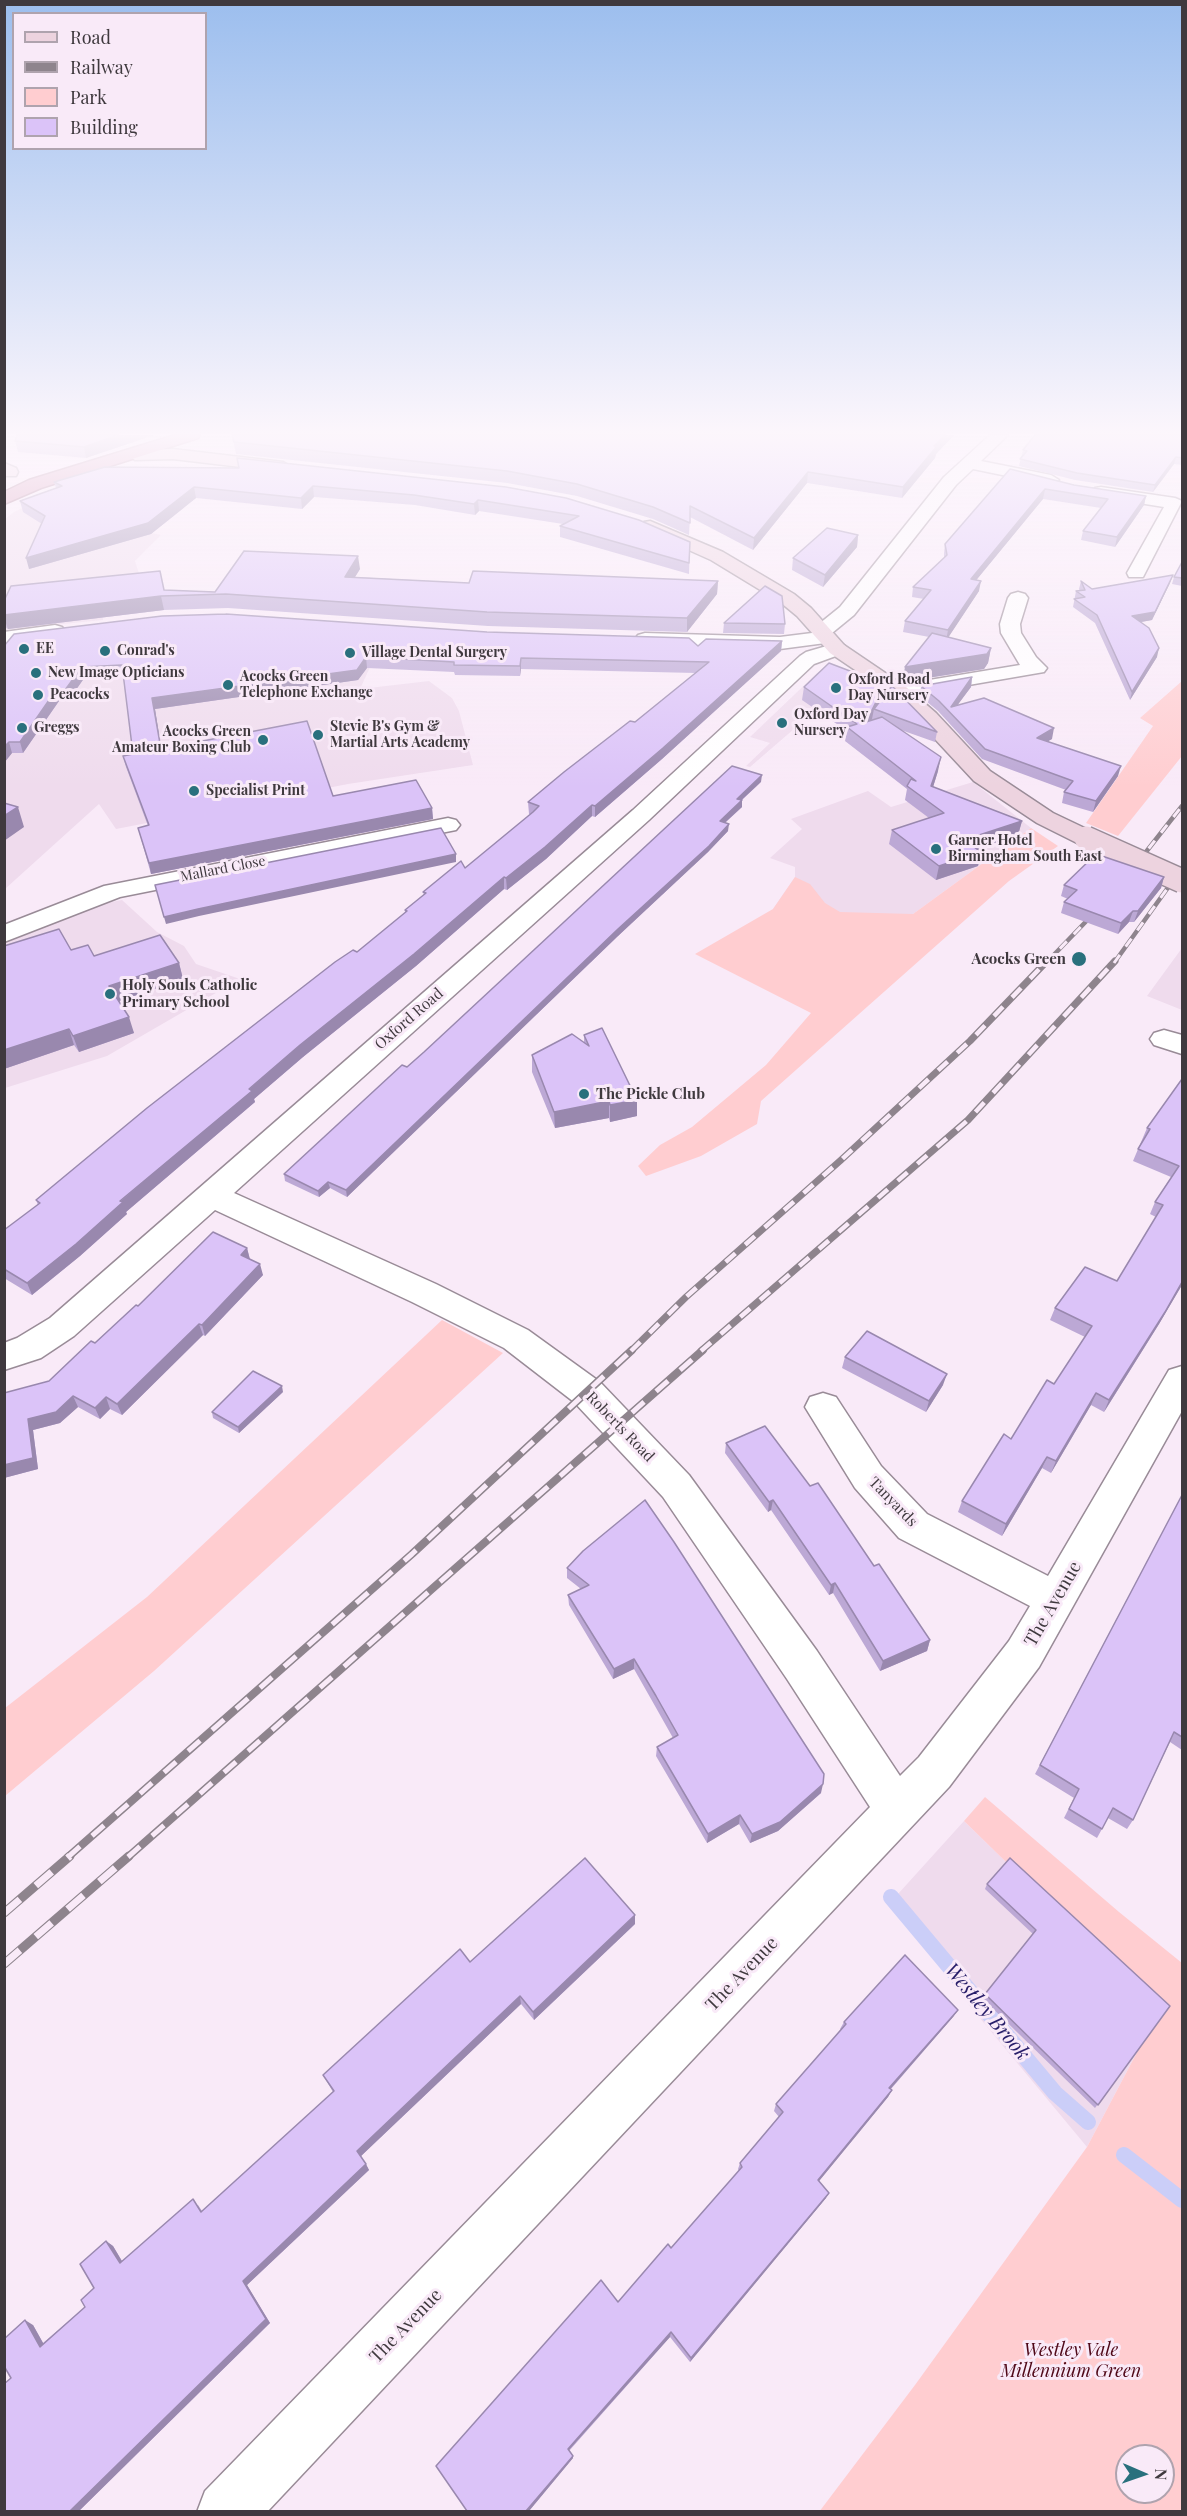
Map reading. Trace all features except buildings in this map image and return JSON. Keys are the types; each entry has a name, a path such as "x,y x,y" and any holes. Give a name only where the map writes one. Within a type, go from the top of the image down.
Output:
{"main road":[{"path":"707,552 743,570 787,598 804,612 825,650 899,691 928,718 982,776 1045,818 1182,881"}],"street":[{"name":"Oxford Road","path":"4,1357 29,1348 62,1327 825,650 848,611 894,552"},
{"path":"1136,573 1148,552"},
{"path":"899,691 1037,668 1026,659 1024,651 1011,633 1010,624 1018,598"},
{"path":"642,622 713,625 710,640"},
{"path":"4,638 76,628"},
{"path":"628,638 768,642 825,650"},
{"name":"Mallard Close","path":"4,934 112,891 448,824"},
{"name":"Roberts Road","path":"210,1196 424,1293 516,1339 587,1392 676,1486 802,1665 898,1811"},
{"name":"The Avenue","path":"226,2511 934,1772 981,1714 1024,1654 1182,1380"},
{"name":"Tanyards","path":"823,1407 868,1477 913,1526 1056,1600"}],"shaded area":[{"path":"4,552 144,552 135,561 143,586 101,591 103,620 5,630"},
{"path":"45,640 371,665 360,689 429,681 452,698 459,711 473,765 348,784 116,829 99,804 5,889 4,645"},
{"name":"Oxford Day Nursery","path":"825,668 879,691 816,710 750,767 746,766 770,743 750,737"},
{"path":"973,782 1031,828 898,925 773,909 795,877 795,867 770,858 802,829 791,819 868,791 891,807"},
{"name":"Holy Souls Catholic Primary School","path":"122,900 157,932 184,946 196,964 240,979 107,1056 5,1088 5,943 106,903"},
{"path":"1182,948 1182,1010 1147,996"},
{"path":"964,1821 1007,1863 1144,2039 1087,2147 969,2005 898,1894"}],"green space":[{"path":"1182,681 1182,756 1118,836 1086,823 1153,726 1140,718"},
{"path":"1031,828 1058,846 1009,881 761,1101 757,1124 701,1156 646,1176 638,1166 660,1145 692,1127 766,1065 811,1013 695,954 773,909 795,877 810,884 825,903 840,912 913,914"},
{"path":"442,1320 503,1353 154,1671 5,1796 5,1708 147,1597"},
{"name":"Westley Vale Millennium Green","path":"985,1797 1182,1963 1182,2511 819,2512 915,2385 1087,2147 1144,2039 1007,1863 964,1821"}],"waterway":[{"name":"Westley Brook","path":"891,1897 1055,2093 1088,2122"},
{"name":"Westley Brook","path":"1124,2155 1182,2200"}],"railway":[{"path":"1124,880 1182,806"},
{"path":"1114,963 1182,868"},
{"path":"1046,963 1098,909"},
{"path":"631,1351 686,1297 841,1160 970,1041 1047,961"},
{"path":"701,1351 968,1120 1115,961"},
{"path":"68,1857 412,1554 632,1350"},
{"path":"128,1857 703,1350"},
{"path":"4,1913 70,1856"},
{"path":"4,1964 129,1856"}],"place":[{"name":"EE","path":"24,649"},
{"name":"Conrad's","path":"105,651"},
{"name":"Village Dental Surgery","path":"350,653"},
{"name":"New Image Opticians","path":"36,673"},
{"name":"Acocks Green Telephone Exchange","path":"228,685"},
{"name":"Oxford Road Day Nursery","path":"836,688"},
{"name":"Peacocks","path":"38,695"},
{"name":"Oxford Day Nursery","path":"782,723"},
{"name":"Greggs","path":"22,728"},
{"name":"Stevie B's Gym & Martial Arts Academy","path":"318,735"},
{"name":"Acocks Green Amateur Boxing Club","path":"263,740"},
{"name":"Specialist Print","path":"194,791"},
{"name":"Garner Hotel Birmingham South East","path":"936,849"},
{"name":"Acocks Green","path":"1079,959"},
{"name":"Holy Souls Catholic Primary School","path":"110,994"},
{"name":"The Pickle Club","path":"584,1094"}]}
